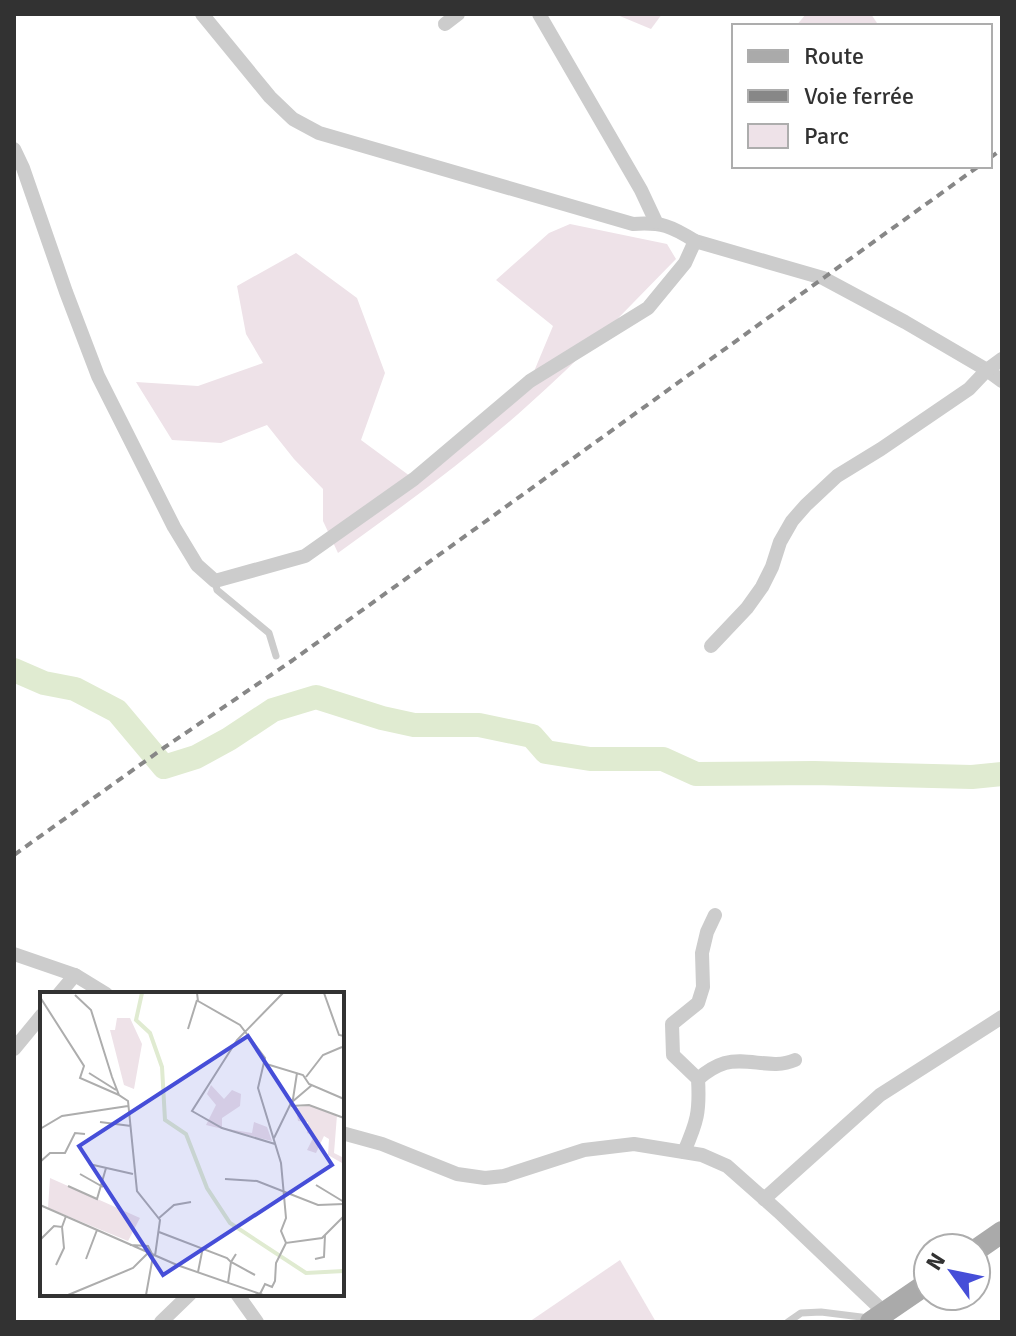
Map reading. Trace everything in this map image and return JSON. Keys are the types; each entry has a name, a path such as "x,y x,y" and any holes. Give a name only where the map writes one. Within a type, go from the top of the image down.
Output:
{"main road":[{"path":"877,1319 912,1294"}],"street":[{"path":"203,14 270,97 293,119 319,133 633,224 656,222 678,230 695,241 823,278 905,322 1002,381"},
{"path":"445,24 458,14"},
{"path":"539,14 641,190 656,222"},
{"path":"14,149 98,376 174,527 197,565 215,581 305,556 414,479 530,381 648,308 685,263 695,241"},
{"path":"711,646 762,587 780,542 806,505 837,476 969,389 1002,359"},
{"path":"684,1152 697,1121 698,1079 673,1055 672,1024 698,1003 703,987 702,953 715,915"},
{"path":"14,954 75,975 103,992"},
{"path":"61,992 75,975"},
{"path":"14,1049 40,1017"},
{"path":"764,1199 880,1095 1002,1017"},
{"path":"698,1079 727,1062 786,1064 795,1060"},
{"path":"344,1137 382,1144 457,1174 485,1178 504,1176 584,1150 634,1144 702,1155 727,1166 764,1199 877,1319"},
{"path":"161,1322 188,1296"},
{"path":"238,1296 257,1322"}],"lane":[{"path":"215,581 217,590 269,633 276,656"},
{"path":"788,1322 801,1313 821,1312 877,1319"}],"green space":[{"path":"615,14 662,14 651,29"},
{"path":"806,14 871,14 878,24 798,24"},
{"path":"570,224 667,244 676,259 505,426 338,553 323,521 323,489 267,425 221,443 172,440 136,382 198,386 263,363 246,334 237,286 296,253 357,298 385,373 361,440 414,479 530,381 553,326 496,280 549,233"},
{"path":"620,1260 656,1322 529,1322"}],"waterway":[{"path":"14,670 44,683 75,689 117,711 164,767 196,757 273,710 316,697 414,725 479,725 532,736 546,752 590,759 663,759 696,774 972,777 1002,774"}],"railway":[{"path":"992,156 1002,149"},
{"path":"14,855 293,660 976,168"}]}
